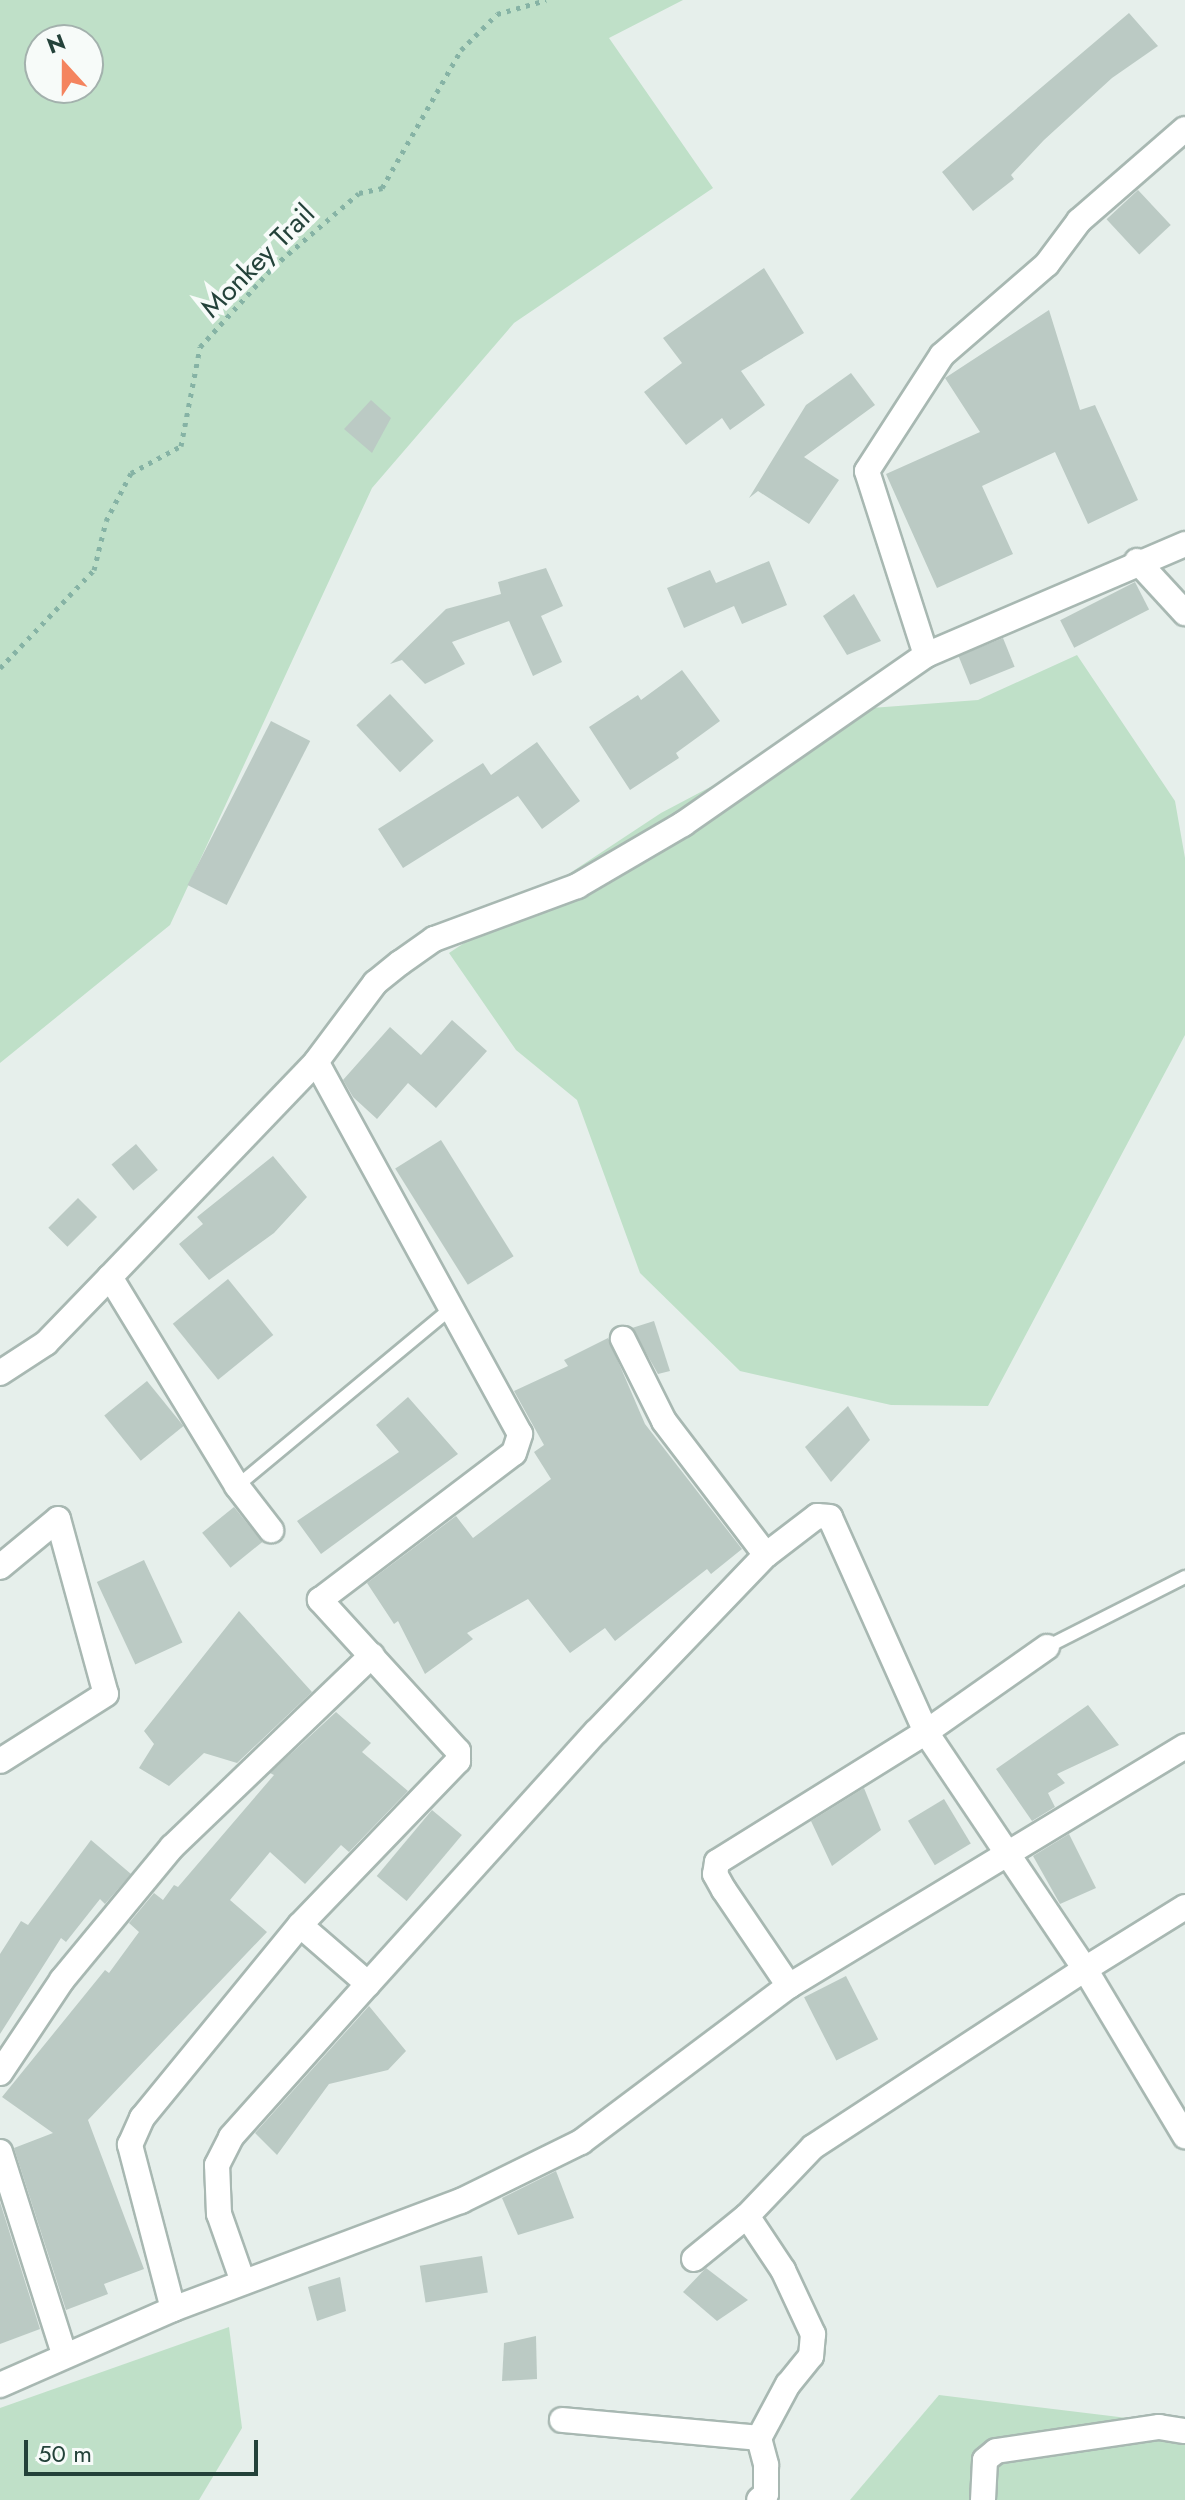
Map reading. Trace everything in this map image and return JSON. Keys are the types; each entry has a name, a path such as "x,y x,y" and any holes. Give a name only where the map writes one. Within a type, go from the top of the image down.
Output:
{"street":[{"path":"926,655 867,471 942,355 1047,264 1079,221 1185,129"},
{"path":"0,1373 46,1343 316,1062 375,983 434,939 577,886 683,824 926,655 1137,561 1185,544"},
{"path":"1137,561 1185,613"},
{"path":"173,2309 130,2145 142,2118 300,1925 458,1761 458,1751 320,1600 514,1453 520,1434 316,1062"},
{"path":"110,1277 237,1486 271,1530"},
{"path":"623,1339 664,1421 766,1555"},
{"path":"243,2282 219,2214 217,2165 231,2137 596,1732 766,1555 817,1516 830,1517 926,1732 1009,1851 1085,1969 1185,2136"},
{"path":"0,1567 58,1519 106,1694 0,1761"},
{"path":"789,1986 719,1882 717,1862 926,1732 1047,1647"},
{"path":"0,2073 62,1980 172,1847 372,1655"},
{"path":"0,2385 64,2354 173,2309 461,2201 581,2142 789,1986 1185,1746"},
{"path":"694,2259 747,2216 813,2147 1185,1907"},
{"path":"300,1925 368,1984"},
{"path":"0,2152 64,2354"},
{"path":"747,2216 783,2270 813,2334 811,2356 788,2384 759,2438 766,2465 766,2494 759,2500"},
{"path":"562,2420 759,2438"},
{"path":"983,2500 985,2460 996,2451 1159,2427 1185,2431"}],"lane":[{"path":"237,1486 450,1309"},
{"path":"1047,1647 1185,1577"}],"path":[{"name":"Monkey Trail","path":"0,668 94,570 106,521 131,473 181,446 200,347 273,267 359,193 382,188 461,50 497,14 546,0"}],"green space":[{"path":"0,0 683,0 609,38 713,188 514,323 372,488 170,925 0,1063"},
{"path":"1077,655 1175,801 1185,858 1185,1035 988,1406 891,1405 740,1371 640,1273 577,1100 516,1050 449,953 661,813 858,709 978,700"},
{"path":"229,2327 242,2428 199,2500 0,2500 0,2408"},
{"path":"939,2395 1185,2425 1185,2500 850,2500"}],"building":[{"path":"1129,13 1158,46 1112,78 1044,140 1011,175 1014,179 973,211 942,172"},
{"path":"1138,190 1171,225 1139,254 1107,219"},
{"path":"764,268 804,333 741,371 765,405 730,430 722,418 686,445 644,392 682,363 663,338"},
{"path":"1049,310 1080,410 1095,405 1138,500 1088,524 1055,452 982,486 1013,554 937,588 886,474 980,432 945,378"},
{"path":"851,373 875,405 804,457 839,480 809,524 758,491 749,498 806,405"},
{"path":"371,400 391,418 372,453 344,429"},
{"path":"769,561 787,605 742,624 734,606 684,628 667,588 710,570 716,583"},
{"path":"546,568 563,606 541,616 562,662 533,676 509,621 452,642 465,664 425,684 402,660 390,664 446,609 501,594 498,582"},
{"path":"1135,582 1149,610 1074,648 1060,620"},
{"path":"854,594 881,641 847,655 823,616"},
{"path":"1003,638 1015,667 970,685 958,656"},
{"path":"682,670 720,721 676,753 679,758 630,790 589,727 638,695 641,700"},
{"path":"390,694 434,741 400,772 356,725"},
{"path":"271,721 310,741 227,905 187,885"},
{"path":"537,742 580,801 542,829 518,796 403,868 378,829 483,763 491,775"},
{"path":"452,1020 487,1051 436,1108 408,1083 377,1119 353,1097 343,1080 390,1027 421,1055"},
{"path":"441,1140 514,1256 468,1285 395,1169"},
{"path":"136,1144 158,1170 133,1191 111,1165"},
{"path":"273,1156 307,1197 274,1233 209,1280 179,1244 203,1224 197,1217"},
{"path":"78,1198 97,1217 67,1247 48,1228"},
{"path":"228,1279 273,1335 218,1380 173,1324"},
{"path":"654,1321 670,1371 658,1374 632,1328"},
{"path":"608,1338 645,1424 742,1549 711,1574 707,1569 615,1641 605,1628 570,1653 528,1599 467,1633 473,1639 425,1674 398,1621 394,1624 367,1583 456,1516 473,1538 551,1479 534,1452 544,1445 514,1391 568,1366 564,1360"},
{"path":"147,1381 184,1426 141,1461 104,1416"},
{"path":"408,1397 458,1454 321,1554 297,1521 399,1452 376,1425"},
{"path":"848,1406 870,1440 831,1482 805,1447"},
{"path":"234,1507 262,1542 230,1568 202,1533"},
{"path":"144,1560 182,1642 135,1664 97,1582"},
{"path":"239,1611 312,1692 237,1763 204,1753 169,1786 139,1768 154,1744 144,1731"},
{"path":"1088,1705 1119,1745 1057,1774 1065,1783 1048,1793 1055,1807 1032,1821 996,1769"},
{"path":"336,1712 371,1743 362,1752 408,1791 349,1852 341,1845 305,1884 270,1852 230,1900 267,1932 88,2120 144,2269 104,2284 108,2294 66,2310 14,2148 53,2133 2,2097 105,1970 109,1973 139,1932 129,1923 154,1893 163,1900 174,1885 178,1887 274,1775 270,1773"},
{"path":"864,1788 881,1830 832,1866 811,1821"},
{"path":"944,1799 971,1844 935,1865 908,1821"},
{"path":"432,1810 462,1835 407,1901 377,1876"},
{"path":"1069,1834 1096,1888 1060,1904 1033,1856"},
{"path":"91,1840 131,1874 105,1904 100,1899 66,1942 61,1938 0,2034 0,1954 21,1921 28,1925"},
{"path":"846,1976 878,2039 836,2061 804,1997"},
{"path":"369,2006 406,2051 388,2070 329,2084 277,2155 255,2133"},
{"path":"556,2171 574,2218 518,2235 502,2198"},
{"path":"0,2202 40,2329 0,2344"},
{"path":"482,2256 488,2293 426,2302 420,2266"},
{"path":"706,2268 748,2300 717,2321 683,2292"},
{"path":"340,2277 346,2311 317,2321 308,2287"},
{"path":"536,2336 537,2379 502,2381 504,2343"}]}
